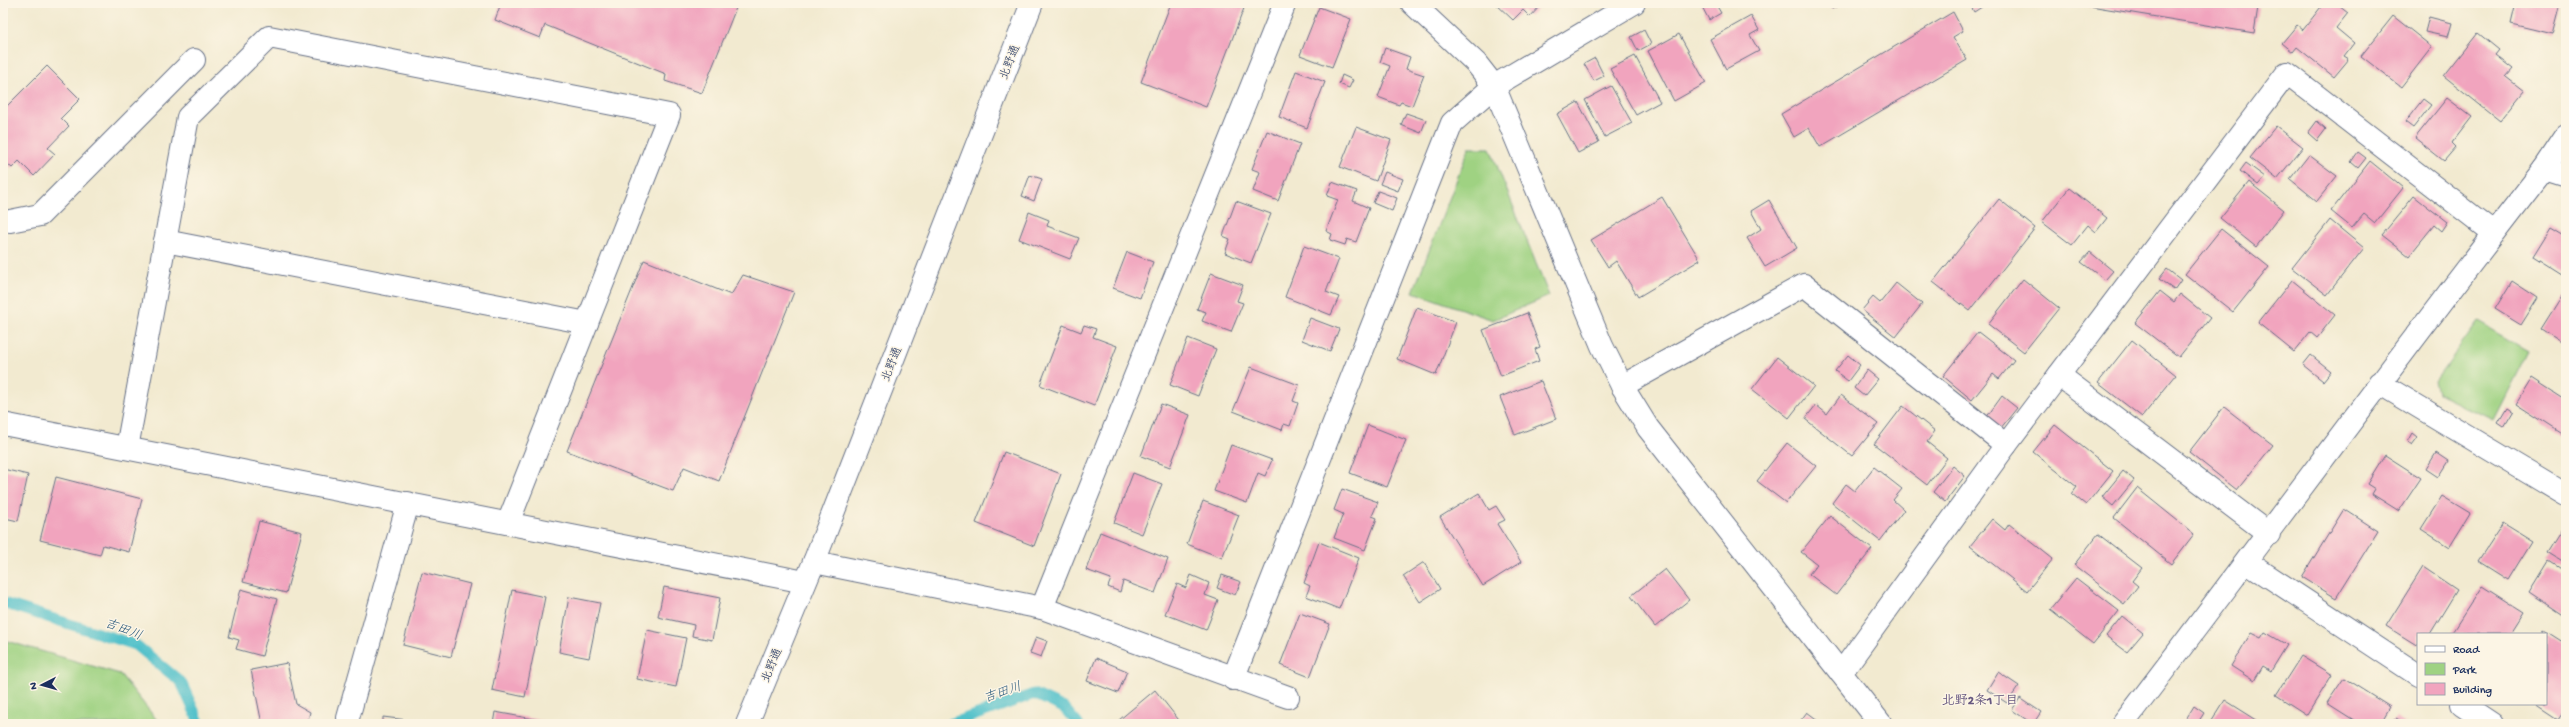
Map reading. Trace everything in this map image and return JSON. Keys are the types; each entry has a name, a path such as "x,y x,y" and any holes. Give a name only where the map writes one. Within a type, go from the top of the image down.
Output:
{"street":[{"name":"北野通","path":"747,724 814,562 1032,3"},
{"path":"1042,608 1285,3"},
{"path":"1412,3 1476,63 1494,86 1599,339 1622,386 1648,428 1881,724"},
{"path":"1233,679 1452,124 1494,86 1634,3"},
{"path":"127,448 188,117 269,37 669,115 508,523"},
{"path":"5,222 40,215 194,60"},
{"path":"1841,674 2006,445 2287,73 2494,233"},
{"path":"2123,724 2269,534 2379,383 2544,169 2566,136"},
{"path":"2544,169 2566,176"},
{"path":"165,241 587,323"},
{"path":"1622,386 1804,285 2006,445"},
{"path":"2059,375 2269,534"},
{"path":"2379,383 2566,495"},
{"path":"3,424 805,582"},
{"path":"348,718 408,503"},
{"path":"814,562 1042,608 1233,679 1288,697"},
{"path":"2247,562 2417,674"},
{"path":"2464,705 2492,724"}],"green space":[{"path":"1469,148 1490,148 1549,296 1493,320 1413,292"},
{"path":"2478,322 2528,351 2493,420 2438,393 2435,381"},
{"path":"3,640 120,674 160,724 3,724"}],"building":[{"path":"501,3 738,3 702,93 665,81 666,74 545,25 540,38 495,20"},
{"path":"1171,3 1246,3 1206,107 1141,82"},
{"path":"1495,3 1537,3 1540,6 1530,17 1523,10 1513,20"},
{"path":"1700,3 1715,3 1721,13 1709,20"},
{"path":"1828,3 1843,3 1832,9"},
{"path":"1969,3 1988,3 1974,12"},
{"path":"2072,3 2240,3 2258,7 2254,33"},
{"path":"2324,3 2335,3 2348,13 2336,28 2354,43 2344,56 2349,59 2334,77 2297,47 2293,52 2282,43 2297,25 2303,30"},
{"path":"2516,3 2561,3 2553,34 2511,24"},
{"path":"1319,7 1351,19 1332,67 1300,55"},
{"path":"1953,12 1963,31 1953,37 1967,60 1820,147 1809,128 1794,137 1781,114"},
{"path":"1751,16 1759,30 1750,35 1759,51 1726,69 1710,39"},
{"path":"2393,16 2432,47 2401,87 2361,56"},
{"path":"2429,17 2452,23 2448,37 2425,32"},
{"path":"1644,30 1651,44 1638,51 1631,37"},
{"path":"2478,33 2499,50 2495,55 2513,69 2506,77 2524,91 2500,121 2444,76"},
{"path":"1679,34 1706,83 1674,101 1648,51"},
{"path":"1385,48 1410,57 1406,69 1424,75 1412,106 1401,102 1399,105 1378,97 1390,66 1380,62"},
{"path":"1635,56 1660,102 1636,115 1610,69"},
{"path":"1595,58 1604,76 1594,81 1584,64"},
{"path":"47,66 80,99 61,118 69,126 48,148 55,154 34,176 19,161 12,168 3,160 3,110"},
{"path":"1296,71 1325,82 1307,128 1279,117"},
{"path":"1342,75 1353,80 1349,88 1339,84"},
{"path":"1611,86 1632,123 1605,137 1585,100"},
{"path":"2447,98 2472,117 2452,143 2456,147 2444,161 2415,138"},
{"path":"2423,99 2431,105 2413,128 2405,122"},
{"path":"1578,102 1599,142 1578,153 1557,114"},
{"path":"1406,113 1426,120 1421,133 1401,125"},
{"path":"2317,121 2326,129 2317,141 2308,133"},
{"path":"2276,126 2303,147 2277,179 2250,158"},
{"path":"1356,127 1391,140 1376,181 1340,167"},
{"path":"1267,131 1300,144 1278,201 1253,191 1260,172 1252,169"},
{"path":"2358,152 2366,158 2358,168 2351,162"},
{"path":"2309,155 2337,176 2317,201 2290,179"},
{"path":"2370,161 2403,188 2375,223 2364,214 2352,228 2331,211"},
{"path":"2246,163 2265,177 2258,185 2240,171"},
{"path":"1385,172 1403,179 1398,191 1380,184"},
{"path":"1030,175 1042,179 1034,201 1022,196"},
{"path":"1332,182 1357,191 1353,201 1369,208 1356,242 1347,239 1345,245 1330,240 1332,234 1326,231 1338,200 1327,196"},
{"path":"2249,182 2284,210 2256,247 2220,218"},
{"path":"2069,188 2107,218 2096,232 2088,225 2072,245 2042,222"},
{"path":"1378,191 1397,198 1392,211 1373,203"},
{"path":"2414,196 2447,222 2441,231 2434,225 2409,256 2382,235"},
{"path":"1662,197 1700,260 1638,297 1616,261 1608,267 1591,240"},
{"path":"1999,199 2035,228 1970,311 1933,282"},
{"path":"1769,200 1797,248 1765,267 1747,238 1761,229 1751,211"},
{"path":"1236,201 1271,214 1251,263 1225,253 1230,239 1223,236"},
{"path":"1029,212 1049,220 1047,226 1079,238 1070,259 1019,239"},
{"path":"2330,220 2364,248 2327,295 2292,268"},
{"path":"2551,227 2566,236 2566,277 2533,256"},
{"path":"2221,229 2269,267 2233,312 2185,274"},
{"path":"1304,246 1339,259 1326,292 1339,297 1331,315 1285,297"},
{"path":"1127,252 1153,262 1140,298 1113,288"},
{"path":"2090,252 2113,271 2105,280 2081,262"},
{"path":"644,260 731,295 743,275 794,292 719,481 684,467 673,491 567,451"},
{"path":"2167,269 2181,280 2174,290 2159,279"},
{"path":"1211,273 1243,285 1237,301 1243,303 1231,332 1202,321 1206,312 1197,309"},
{"path":"2023,279 2059,308 2024,352 1988,324"},
{"path":"2292,280 2335,315 2317,338 2310,332 2294,352 2258,323"},
{"path":"2512,281 2538,298 2521,325 2495,309"},
{"path":"1896,283 1922,304 1896,337 1862,310 1873,297 1880,303"},
{"path":"2160,291 2174,302 2180,294 2210,318 2179,357 2135,323"},
{"path":"2563,294 2566,296 2566,345 2541,329"},
{"path":"1417,307 1456,322 1436,375 1397,359"},
{"path":"1527,313 1540,347 1535,349 1539,361 1501,376 1483,330"},
{"path":"1310,318 1339,329 1330,351 1302,340"},
{"path":"1063,325 1081,332 1084,325 1096,329 1093,337 1117,346 1094,406 1040,385"},
{"path":"1978,332 2014,360 1999,379 1993,374 1972,400 1943,376"},
{"path":"1188,338 1216,349 1198,396 1170,385"},
{"path":"2132,340 2176,375 2142,417 2098,383"},
{"path":"1848,355 1860,365 1848,381 1835,371"},
{"path":"2311,355 2331,371 2323,381 2303,365"},
{"path":"1777,357 1814,386 1789,418 1752,389"},
{"path":"1251,367 1299,385 1293,401 1298,403 1290,426 1284,424 1282,430 1233,411"},
{"path":"1867,370 1878,379 1864,396 1854,388"},
{"path":"2532,378 2566,400 2566,431 2564,435 2516,404"},
{"path":"1541,381 1556,419 1515,435 1500,397"},
{"path":"1841,395 1878,424 1852,456 1805,419 1816,405 1827,414"},
{"path":"2002,396 2017,408 2000,429 1986,418"},
{"path":"1161,404 1190,415 1170,467 1141,456"},
{"path":"1903,406 1935,431 1927,442 1947,458 1927,485 1874,444"},
{"path":"2224,407 2273,445 2237,490 2189,452"},
{"path":"2507,408 2513,412 2504,427 2498,423"},
{"path":"1368,425 1406,440 1387,487 1350,473"},
{"path":"2055,425 2113,471 2086,505 2072,494 2077,487 2033,452"},
{"path":"2413,433 2418,437 2412,445 2408,442"},
{"path":"1787,443 1816,466 1786,503 1757,481"},
{"path":"1231,445 1272,460 1265,476 1258,473 1247,503 1214,491"},
{"path":"1004,452 1061,474 1034,546 976,523"},
{"path":"2436,453 2448,461 2438,477 2426,469"},
{"path":"2385,455 2421,478 2399,511 2372,494 2375,489 2367,484"},
{"path":"1953,466 1965,476 1945,502 1933,492"},
{"path":"1874,467 1902,489 1893,500 1904,510 1880,541 1832,503 1846,484 1855,491"},
{"path":"3,469 28,475 18,521 5,518 4,525"},
{"path":"2123,471 2134,480 2113,506 2102,497"},
{"path":"1133,473 1162,484 1142,534 1114,523"},
{"path":"56,477 142,499 129,552 103,545 100,555 40,540"},
{"path":"2137,488 2194,534 2171,564 2114,518"},
{"path":"1342,489 1378,502 1372,516 1377,518 1365,550 1334,538 1343,514 1334,510"},
{"path":"1479,493 1489,510 1496,506 1505,520 1497,524 1521,562 1483,586 1440,517"},
{"path":"2442,496 2470,513 2449,547 2421,529"},
{"path":"1203,501 1239,515 1222,558 1187,544"},
{"path":"2344,509 2378,531 2336,598 2302,577"},
{"path":"1830,516 1872,549 1836,595 1809,574 1817,564 1801,552"},
{"path":"1992,519 2005,530 2009,524 2053,559 2027,591 1970,546"},
{"path":"259,521 302,532 286,593 243,582"},
{"path":"2503,523 2532,541 2508,580 2478,561"},
{"path":"2563,528 2566,530 2566,558 2564,562 2548,552"},
{"path":"1100,532 1168,559 1155,593 1123,581 1120,592 1108,587 1111,579 1086,570"},
{"path":"2098,534 2142,568 2132,581 2138,586 2124,604 2074,565"},
{"path":"1319,542 1359,558 1339,609 1306,596 1310,586 1304,583"},
{"path":"2549,561 2566,572 2566,616 2530,592"},
{"path":"1424,562 1440,589 1420,602 1403,576"},
{"path":"2423,567 2457,590 2431,633 2417,633 2417,645 2386,626"},
{"path":"1665,569 1689,600 1655,627 1631,596"},
{"path":"422,572 470,584 451,657 403,645"},
{"path":"1191,575 1209,583 1205,595 1218,600 1206,630 1165,614 1177,584 1186,588"},
{"path":"1222,575 1241,582 1235,595 1217,588"},
{"path":"2076,578 2119,611 2093,644 2050,610"},
{"path":"2482,586 2523,612 2510,633 2452,633"},
{"path":"664,587 720,598 712,640 692,636 694,625 658,617"},
{"path":"241,589 277,599 262,656 236,649 239,640 229,637"},
{"path":"512,590 545,597 525,697 492,690"},
{"path":"569,597 600,603 589,658 559,652"},
{"path":"1300,613 1330,624 1310,677 1280,665"},
{"path":"2122,616 2143,633 2127,652 2106,636"},
{"path":"647,630 686,638 676,687 637,679"},
{"path":"2544,630 2566,644 2566,708 2558,720 2536,705 2547,705 2547,633 2542,633"},
{"path":"2265,632 2287,645 2271,671 2263,666 2254,681 2231,666 2251,633 2261,638"},
{"path":"1036,637 1047,641 1041,657 1030,653"},
{"path":"2301,656 2332,675 2307,715 2276,695"},
{"path":"1096,658 1127,671 1118,693 1087,681"},
{"path":"287,663 296,704 310,712 307,724 262,724 251,670"},
{"path":"1998,672 2019,686 2007,703 1987,690"},
{"path":"2344,678 2390,707 2380,724 2360,724 2327,703"},
{"path":"1155,690 1182,724 1122,724 1119,720"},
{"path":"2020,698 2041,712 2033,724 2012,710"},
{"path":"2225,700 2263,724 2210,724"},
{"path":"2194,706 2204,713 2197,724 2183,724"},
{"path":"495,712 544,721 543,724 493,724"},
{"path":"1807,712 1823,724 1798,724"},
{"path":"383,717 407,720 407,724 383,724"},
{"path":"2396,718 2406,724 2392,724"}],"waterway":[{"name":"吉田川","path":"3,603 136,645 181,682 200,724"},
{"name":"吉田川","path":"950,724 1034,694 1064,708 1078,724"}],"district":[{"name":"北野2条1丁目","path":"1980,699"}]}
